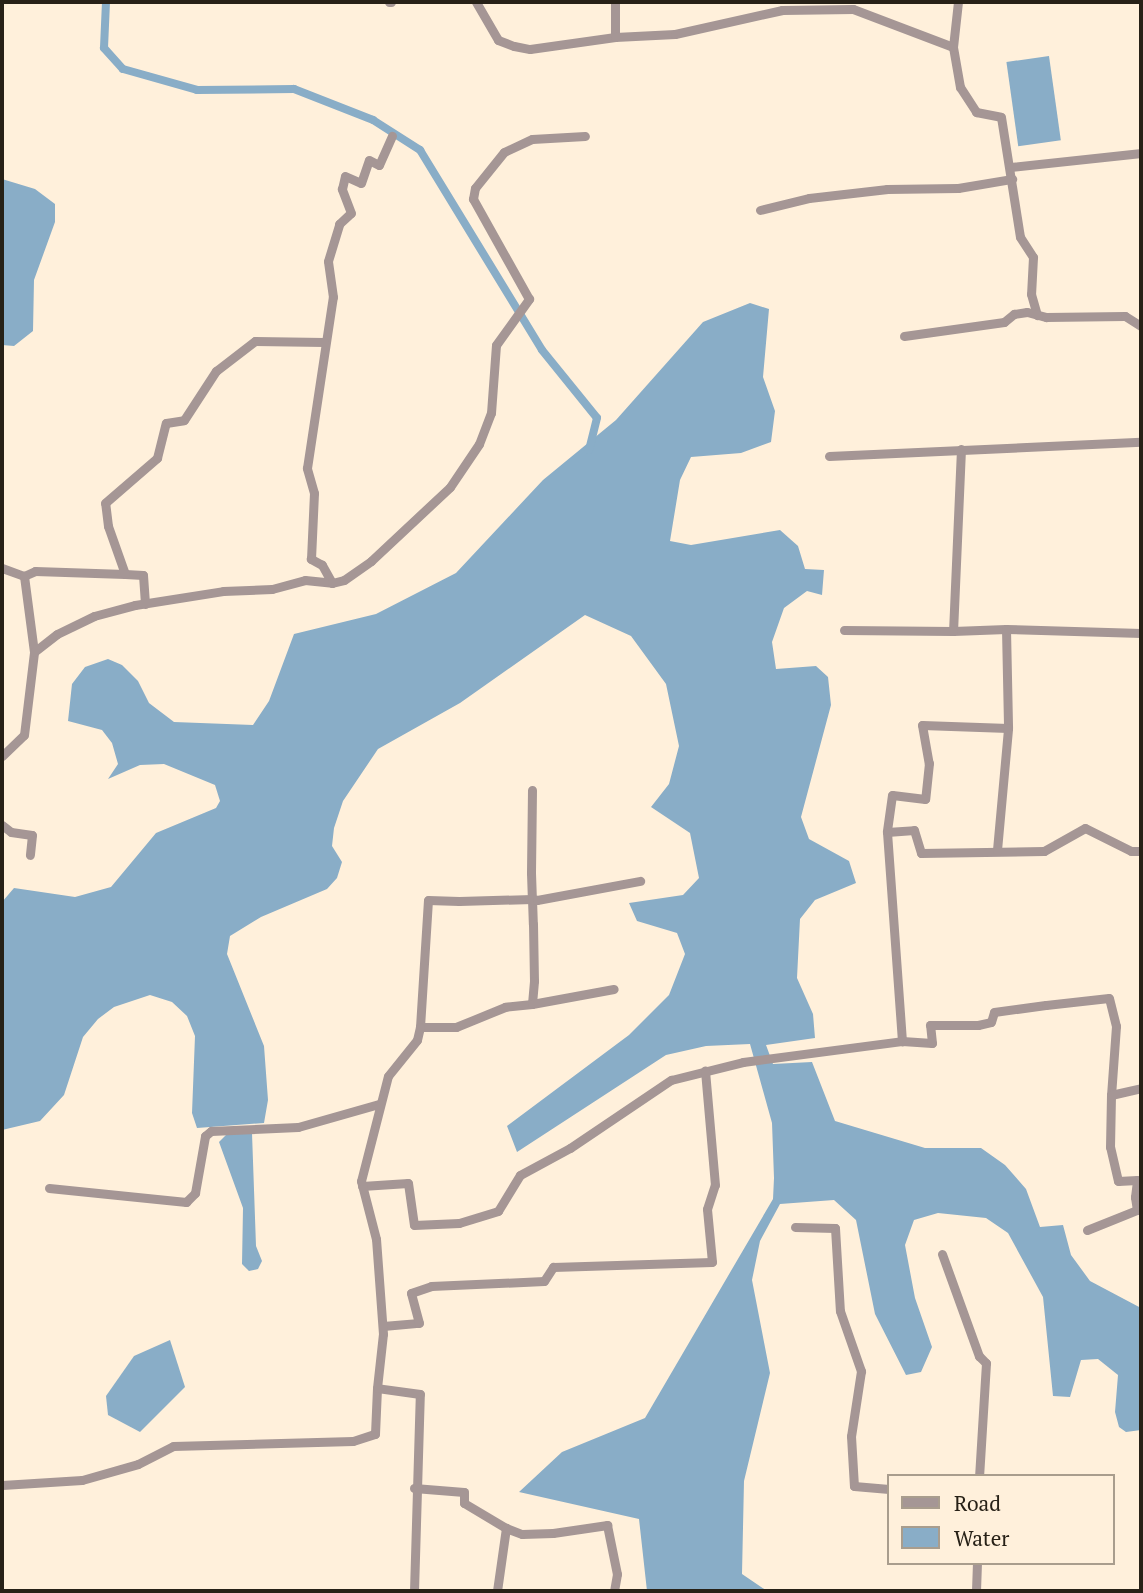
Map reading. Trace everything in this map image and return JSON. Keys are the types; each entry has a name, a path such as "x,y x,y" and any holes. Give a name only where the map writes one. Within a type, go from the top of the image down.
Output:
{"street":[{"path":"476,2 498,40 530,49 615,37 675,34 782,10 853,9 953,47"},
{"path":"615,2 615,37"},
{"path":"958,2 953,47 960,87 976,112 1001,117 1020,237 1033,257 1031,294 1037,315"},
{"path":"332,583 322,565 311,559 314,493 307,468 324,342 333,297 327,268 331,246 352,208 342,189 345,176 361,183 369,160 379,165 392,136"},
{"path":"34,652 69,627 145,604 223,591 272,589 305,580 332,583 371,561 450,486 479,444 491,413 496,345 529,299 473,199 475,188 505,152 532,139 585,136"},
{"path":"1011,167 1141,153"},
{"path":"760,210 809,198 887,189 958,188 1012,180"},
{"path":"904,336 1004,322 1014,314 1125,316 1141,326"},
{"path":"125,574 108,526 105,503 157,458 166,423 184,420 216,371 255,341 324,342"},
{"path":"829,456 1141,442"},
{"path":"953,631 959,575 961,449"},
{"path":"2,568 24,576 35,571 143,575 145,604"},
{"path":"2,756 24,735 34,652 24,576"},
{"path":"997,850 1008,728 1006,629"},
{"path":"844,630 1006,629 1141,633"},
{"path":"902,1041 887,832 892,795 925,799 929,763 922,725 1008,728"},
{"path":"532,790 532,1004"},
{"path":"2,825 11,832 32,835 30,855"},
{"path":"887,832 914,831 921,853 1044,851 1085,828 1131,851 1141,851"},
{"path":"2,1485 82,1480 138,1464 173,1446 352,1441 374,1434 383,1326 376,1239 362,1186 379,1104 388,1076 417,1040 420,1027 428,900 532,900 639,881"},
{"path":"420,1027 456,1027 505,1007 614,989"},
{"path":"362,1186 408,1183 412,1221 419,1228 492,1214 520,1175 570,1148 671,1080 705,1070 775,1057 902,1041 932,1043 930,1025 978,1025 991,1022 994,1012 1109,998 1116,1026 1110,1147 1118,1181 1137,1180 1137,1210 1087,1230"},
{"path":"383,1326 419,1324 411,1293 431,1286 544,1281 553,1267 712,1262 707,1209 715,1185 705,1070"},
{"path":"1111,1095 1141,1088"},
{"path":"49,1188 186,1202 195,1193 205,1136 211,1131 298,1127 379,1104"},
{"path":"794,1227 835,1228 840,1311 861,1370 851,1436 854,1486 888,1489"},
{"path":"942,1254 979,1356 986,1363 979,1474"},
{"path":"377,1388 420,1394 414,1488 414,1591"},
{"path":"414,1488 464,1492 464,1503 506,1528 532,1534 607,1525 617,1574 614,1591"},
{"path":"497,1591 506,1528"},
{"path":"976,1591 977,1565"}],"water":[{"path":"1049,56 1061,140 1018,146 1006,62"},
{"path":"2,179 35,189 55,204 55,222 34,280 33,331 14,346 2,345"},
{"path":"750,303 769,309 763,377 775,411 771,442 741,453 691,457 680,480 670,541 691,545 780,530 798,546 805,569 824,570 822,595 807,591 784,608 772,642 776,669 816,666 828,677 831,705 801,817 809,839 849,861 856,883 815,900 800,919 797,978 813,1014 815,1038 766,1045 773,1064 812,1062 835,1121 925,1148 981,1148 1005,1165 1026,1189 1040,1227 1063,1225 1071,1255 1090,1281 1141,1308 1141,1430 1126,1432 1119,1427 1115,1412 1118,1375 1098,1359 1081,1360 1070,1397 1053,1396 1043,1297 1008,1233 986,1218 938,1213 914,1220 905,1245 915,1298 932,1347 921,1372 906,1375 875,1314 856,1220 834,1200 780,1204 760,1241 752,1280 770,1373 744,1481 742,1574 767,1591 647,1591 639,1519 519,1492 562,1452 645,1418 773,1199 774,1178 772,1123 750,1044 706,1046 666,1055 517,1152 507,1126 629,1035 669,995 685,954 677,933 637,921 629,903 683,895 699,878 690,833 651,807 669,784 679,746 666,684 631,636 585,615 460,703 378,749 343,801 334,828 332,846 342,862 337,878 327,889 261,917 230,936 227,954 264,1046 268,1100 264,1123 197,1128 192,1113 195,1036 187,1016 172,1002 150,995 114,1007 98,1019 83,1037 64,1095 40,1121 2,1130 2,902 14,888 75,897 111,887 156,833 216,808 220,801 215,785 164,764 140,765 108,779 118,764 112,743 102,730 68,721 72,684 85,667 108,659 122,665 138,681 149,703 174,722 253,725 269,701 294,634 376,614 456,573 543,480 616,420 703,322"},
{"path":"252,1133 256,1246 262,1261 258,1269 249,1271 242,1264 243,1208 219,1142 227,1134"},
{"path":"170,1340 185,1387 140,1432 108,1415 106,1396 134,1356"}],"waterway":[{"path":"106,2 104,48 123,69 197,90 294,89 373,120 420,150 542,350 597,418 589,450"}]}
